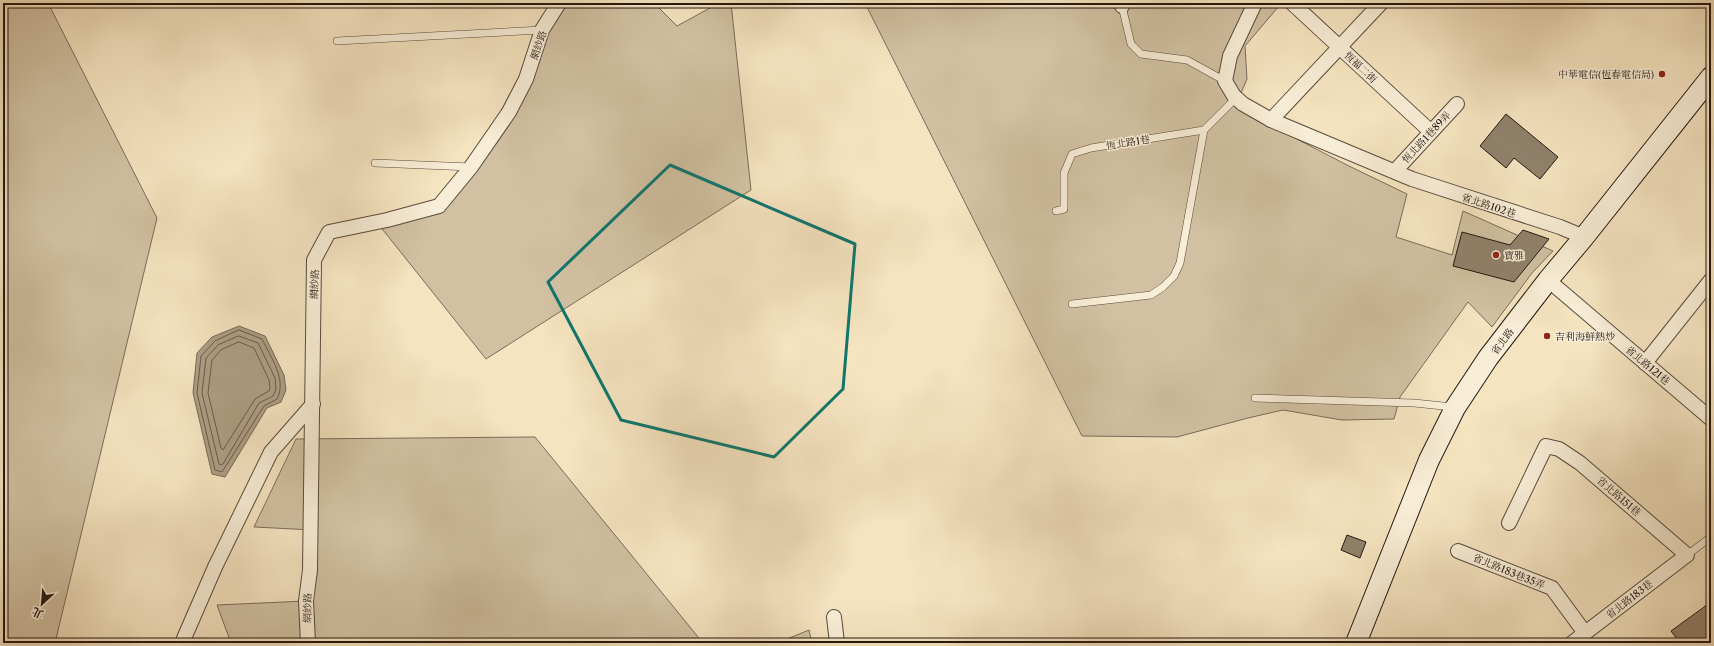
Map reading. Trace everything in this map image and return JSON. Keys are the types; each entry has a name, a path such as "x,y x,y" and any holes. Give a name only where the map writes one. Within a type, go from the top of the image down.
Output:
{"main road":[{"name":"省北路","path":"1356,643 1429,460 1455,408 1488,358 1548,280 1711,77"}],"street":[{"name":"網紗路","path":"308,643 306,601 310,570 314,260 329,232 387,220 439,206 471,167 510,112 526,79 542,30 559,3"},
{"path":"1255,3 1230,56 1225,81 1236,98 1249,109 1271,120 1395,171"},
{"name":"恆福二街","path":"1292,3 1430,132"},
{"path":"1271,120 1381,3"},
{"name":"恆北路1巷89弄","path":"1395,171 1457,104"},
{"name":"省北路102巷","path":"1395,171 1412,179 1560,227 1584,237"},
{"name":"省北路121巷","path":"1548,280 1711,419"},
{"path":"1645,363 1711,280"},
{"path":"182,643 215,567 271,452 313,404"},
{"name":"省北路151巷","path":"1509,523 1546,446 1559,449 1580,463 1687,555"},
{"name":"省北路183巷35弄","path":"1458,551 1552,588 1585,634"},
{"name":"省北路183巷","path":"1572,643 1687,555"},
{"path":"834,617 837,643"}],"lane":[{"path":"1122,4 1131,44 1140,54 1187,60 1225,81"},
{"path":"337,41 542,30"},
{"path":"1072,304 1151,295 1174,276 1180,263 1204,130 1236,98"},
{"name":"恆北路1巷","path":"1056,212 1064,209 1064,173 1072,154 1091,148 1204,130"},
{"path":"375,163 471,167"},
{"path":"1255,398 1414,403 1455,408"},
{"path":"1687,555 1711,537"}],"highlighted area":[{"path":"670,165 855,244 843,389 774,457 621,420 548,282"}],"shaded area":[{"path":"3,3 48,3 157,218 55,643 3,643"},
{"path":"562,3 654,3 677,26 719,3 731,3 751,190 486,359 375,220 439,206 471,167 539,40"},
{"path":"865,3 1274,3 1279,6 1245,46 1247,79 1235,107 1407,194 1396,237 1452,255 1463,211 1553,251 1532,273 1492,327 1468,302 1400,397 1394,419 1342,420 1283,410 1177,437 1082,436"},
{"path":"535,437 703,643 231,643 217,605 306,601 313,530 254,527 296,439"},
{"path":"809,630 812,643 777,643"}],"water":[{"path":"239,326 265,336 284,375 286,390 281,402 267,408 225,477 212,474 193,393 197,353 212,337"}],"building":[{"path":"1506,114 1558,157 1540,179 1514,158 1506,168 1480,146"},
{"name":"寶雅","path":"1523,230 1549,239 1514,282 1453,266 1462,232 1510,245"},
{"path":"1347,535 1366,542 1360,558 1341,550"},
{"path":"1711,602 1711,636 1701,643 1680,643 1671,631"}],"place":[{"name":"中華電信(恆春電信局)","path":"1662,74"},
{"name":"寶雅","path":"1496,255"},
{"name":"吉利海鮮熱炒","path":"1547,336"}]}
